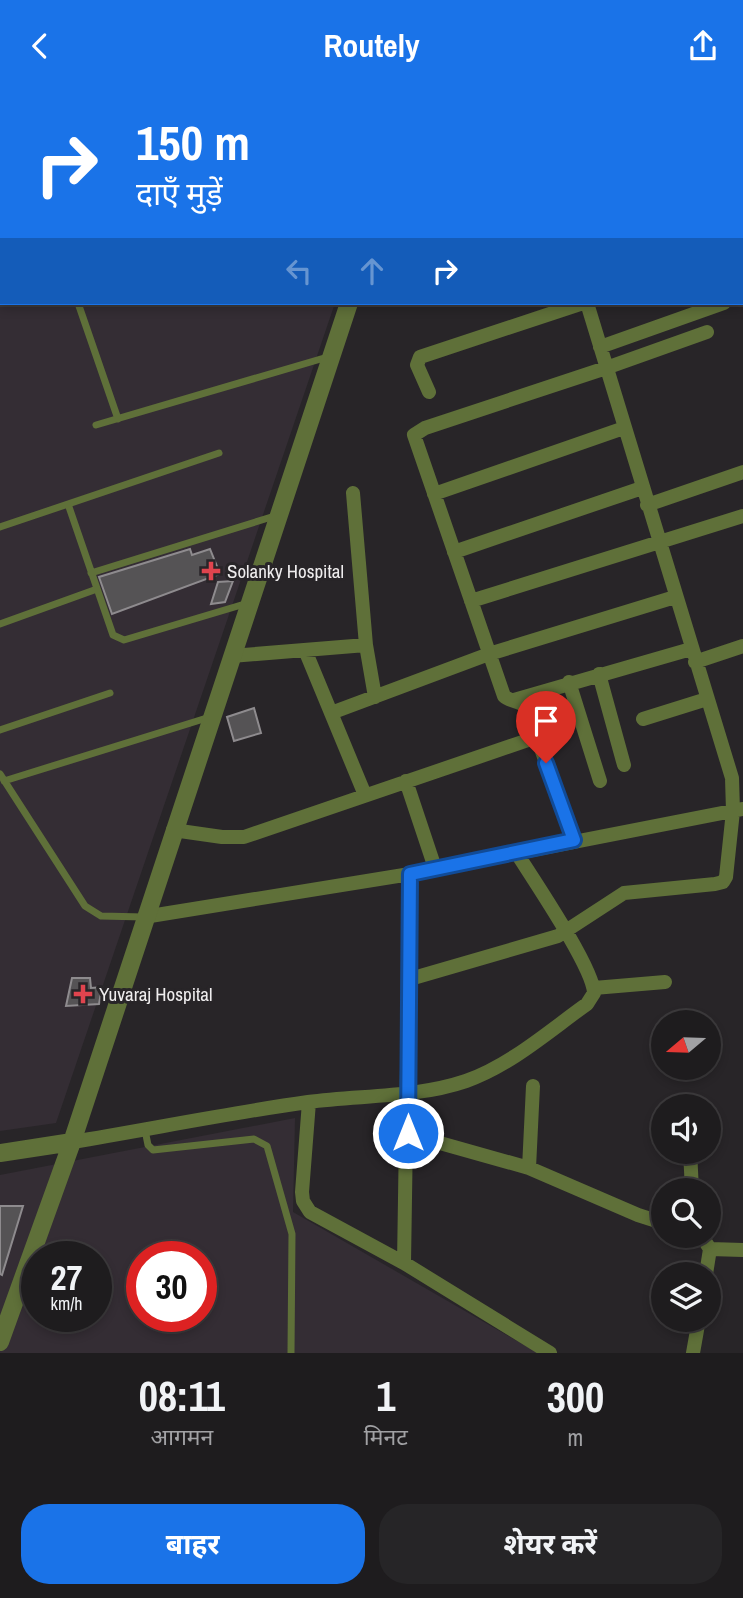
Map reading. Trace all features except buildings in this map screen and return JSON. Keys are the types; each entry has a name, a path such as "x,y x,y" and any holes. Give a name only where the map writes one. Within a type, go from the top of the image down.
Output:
{"street":[{"path":"0,1342 72,1142 144,917 348,305"},
{"path":"429,392 417,365 420,356 579,305"},
{"path":"410,979 566,933 624,893 723,881 726,877 738,810 732,778 586,305"},
{"path":"600,347 718,305"},
{"path":"574,840 526,707 504,696 415,438 416,432 707,332"},
{"path":"434,494 624,428"},
{"path":"647,505 743,472"},
{"path":"454,552 642,488"},
{"path":"353,493 366,645 375,697"},
{"path":"471,601 743,516"},
{"path":"331,713 489,654 675,597"},
{"path":"231,656 366,645"},
{"path":"514,700 599,674 743,646"},
{"path":"305,650 365,795"},
{"path":"599,674 624,765"},
{"path":"569,682 600,781"},
{"path":"643,719 707,699"},
{"path":"173,830 222,837 244,837 537,737"},
{"path":"406,782 435,868"},
{"path":"144,917 410,874 738,810"},
{"path":"0,1153 309,1102 408,1092 466,1081 497,1067 587,1004 594,993 594,988 566,933 516,852"},
{"path":"404,1263 410,874"},
{"path":"594,988 665,982"},
{"path":"529,1168 533,1086"},
{"path":"309,1102 302,1192 310,1212 404,1263 550,1353"},
{"path":"408,1133 529,1168 651,1219"},
{"path":"708,1262 710,1249 743,1249"},
{"path":"694,1353 697,1332"}],"lane":[{"path":"79,305 118,419"},
{"path":"96,425 331,356"},
{"path":"0,527 219,453"},
{"path":"68,504 113,635 124,640 249,603"},
{"path":"91,573 278,515"},
{"path":"0,624 97,589"},
{"path":"0,730 110,694"},
{"path":"144,917 102,916 85,906 2,778 211,717"},
{"path":"145,1130 148,1145 153,1150 254,1139 267,1146 292,1234 291,1353"}],"shaded area":[{"path":"0,305 334,305 56,1123 0,1131"},
{"path":"295,1118 293,1212 538,1353 0,1353 0,1175"}],"place":[{"name":"Solanky Hospital","path":"211,571"},
{"name":"Yuvaraj Hospital","path":"83,994"}],"route":[{"path":"408,1133 410,874 574,840 546,763"}]}
